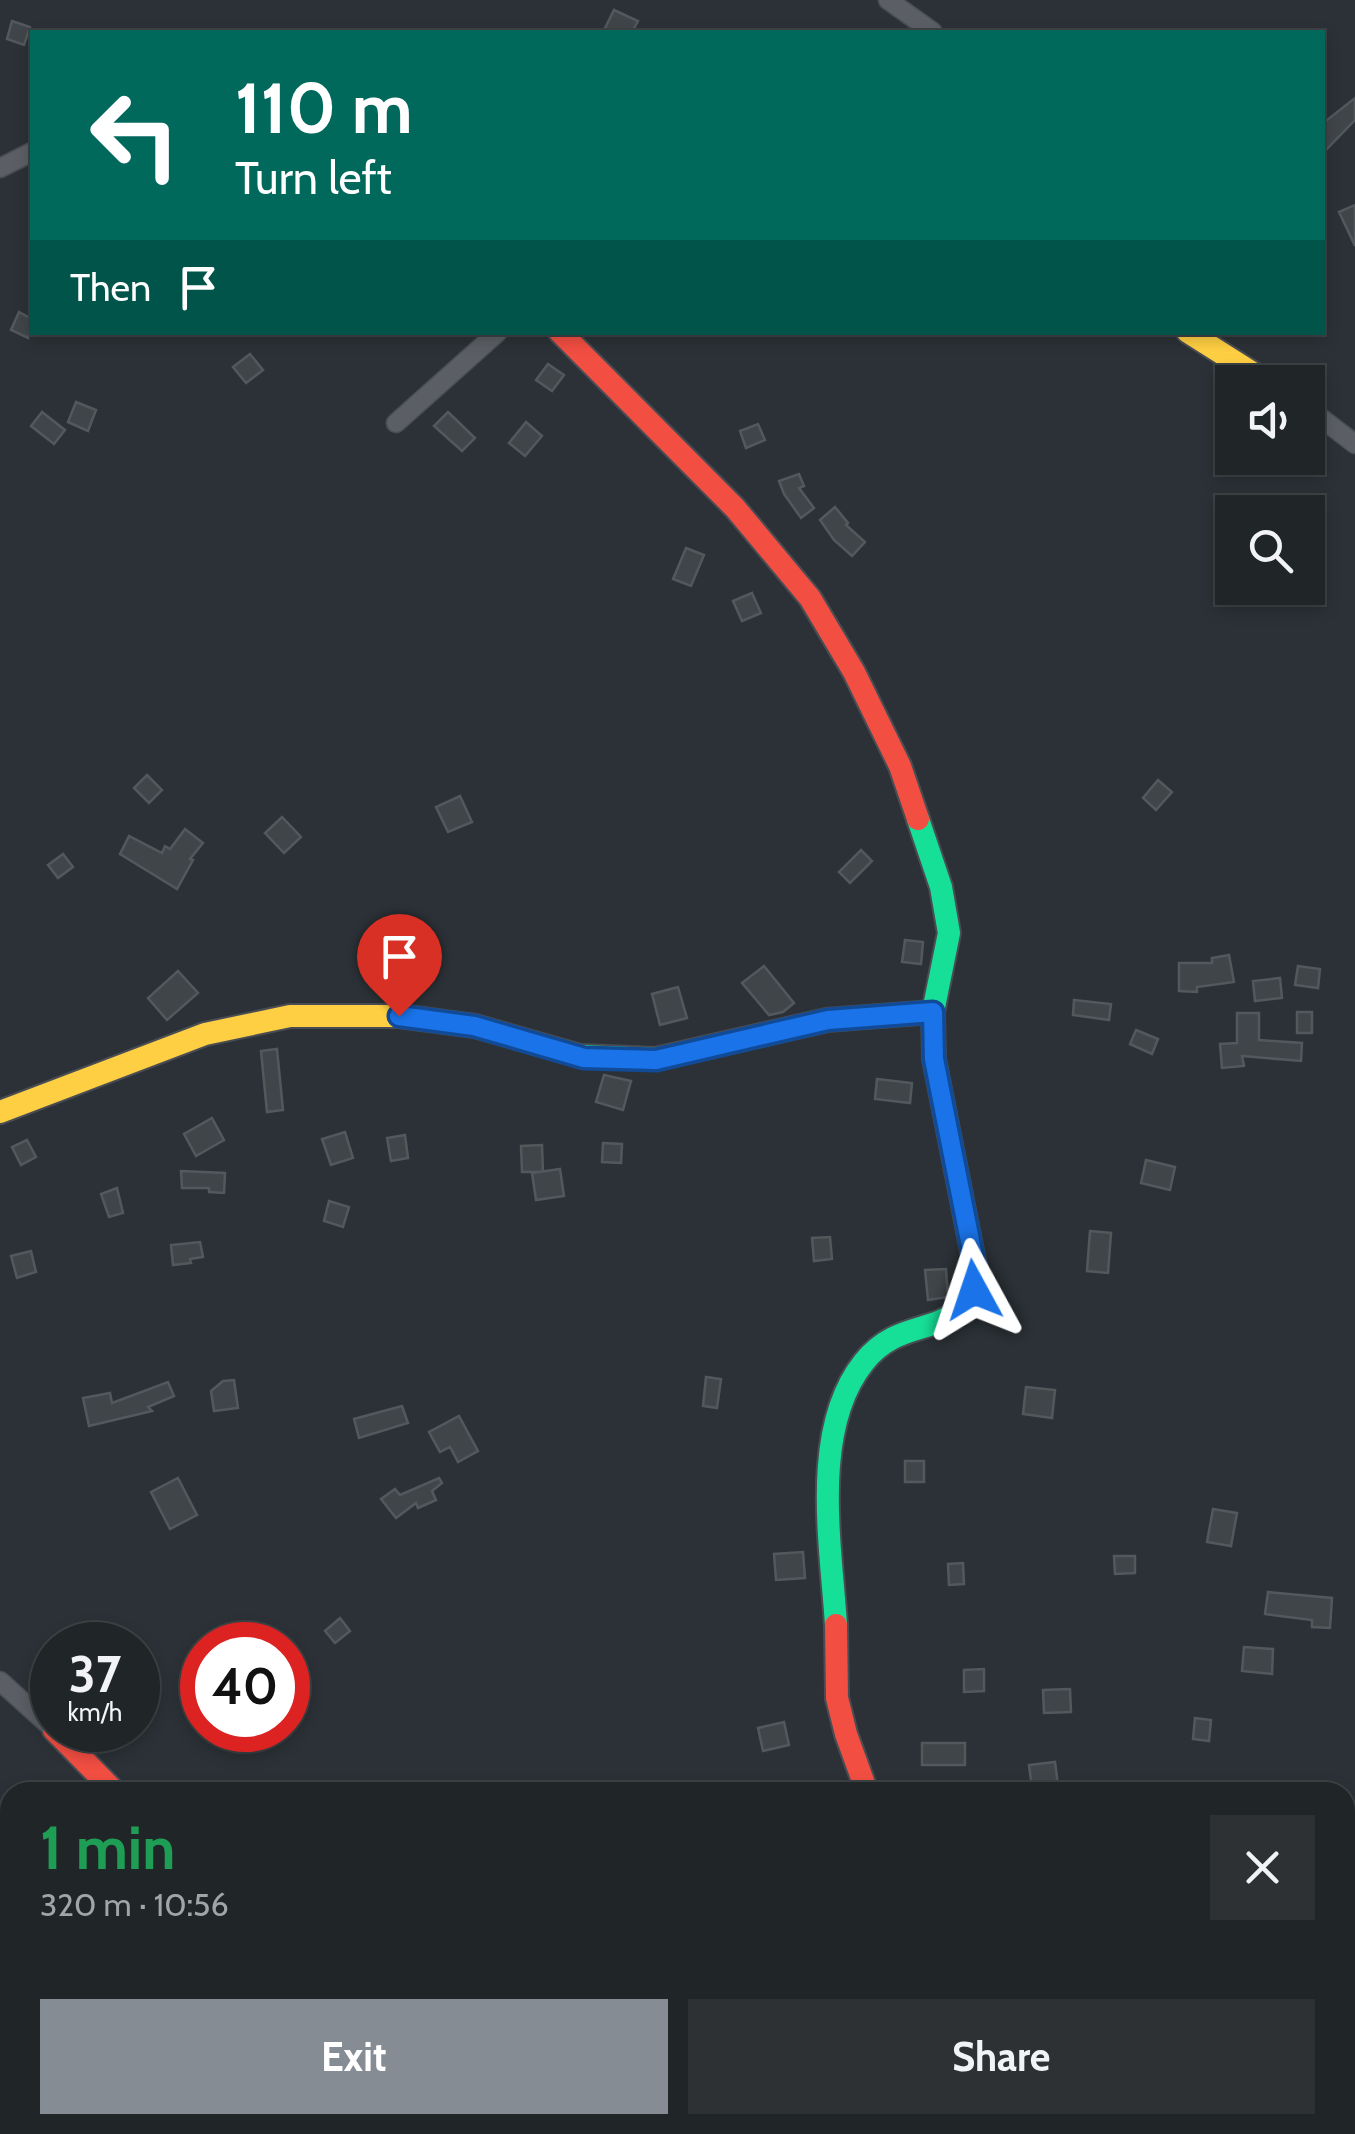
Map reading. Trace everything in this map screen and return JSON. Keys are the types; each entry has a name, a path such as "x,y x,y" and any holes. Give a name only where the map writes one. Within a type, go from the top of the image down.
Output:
{"street":[{"path":"888,0 929,30"},
{"path":"0,168 30,153"},
{"path":"396,424 495,335"},
{"path":"563,335 736,508 810,598 854,672 900,766 941,887 949,933 933,1012 934,1059 976,1271 974,1290 966,1307 952,1318 885,1341 864,1361 845,1386 832,1441 830,1514 838,1699 864,1782"},
{"path":"1193,335 1240,365"},
{"path":"1325,421 1355,444"},
{"path":"0,1112 205,1034 290,1016 399,1016 474,1026 584,1058 656,1060 828,1020 933,1012"},
{"path":"0,1681 30,1708"},
{"path":"75,1752 104,1782"}],"building":[{"path":"614,10 638,21 633,30 605,28"},
{"path":"12,21 30,27 24,45 7,39"},
{"path":"1355,98 1355,120 1325,151 1325,122"},
{"path":"1355,205 1355,246 1339,212"},
{"path":"19,312 30,318 28,338 11,330"},
{"path":"250,354 263,370 246,383 233,367"},
{"path":"548,364 564,375 552,391 536,380"},
{"path":"76,402 96,410 88,431 68,422"},
{"path":"42,412 65,430 54,444 31,426"},
{"path":"448,412 475,438 462,451 434,426"},
{"path":"526,422 542,436 525,456 509,443"},
{"path":"758,424 765,440 746,448 740,431"},
{"path":"799,474 804,486 799,488 814,508 801,518 779,481"},
{"path":"835,507 846,525 865,542 852,556 820,520"},
{"path":"686,548 704,555 691,586 673,579"},
{"path":"752,593 761,613 742,621 733,601"},
{"path":"147,775 162,790 149,803 134,788"},
{"path":"1158,780 1172,792 1156,810 1143,798"},
{"path":"460,796 472,822 448,832 436,807"},
{"path":"282,817 301,837 284,853 265,833"},
{"path":"185,829 203,843 190,859 193,860 177,889 120,854 129,836 162,853 165,846 170,849"},
{"path":"861,850 872,861 850,883 839,872"},
{"path":"63,854 73,867 58,878 48,865"},
{"path":"905,940 923,942 921,964 902,962"},
{"path":"1229,955 1234,982 1197,987 1197,992 1179,991 1179,963 1212,963 1212,958"},
{"path":"764,966 794,1003 783,1012 769,1015 742,983"},
{"path":"1298,966 1320,969 1318,988 1295,985"},
{"path":"178,971 198,993 167,1020 148,998"},
{"path":"1280,978 1282,998 1255,1001 1253,981"},
{"path":"678,987 687,1018 660,1025 652,994"},
{"path":"1074,1000 1111,1004 1109,1020 1073,1015"},
{"path":"1297,1012 1312,1012 1312,1033 1297,1033"},
{"path":"1237,1013 1259,1013 1259,1040 1302,1043 1301,1061 1242,1056 1244,1066 1222,1068 1220,1044 1237,1043"},
{"path":"1136,1030 1158,1039 1152,1054 1130,1044"},
{"path":"277,1049 283,1110 267,1112 261,1051"},
{"path":"604,1075 631,1081 623,1110 596,1102"},
{"path":"877,1079 912,1083 910,1103 875,1099"},
{"path":"212,1118 224,1140 196,1156 184,1134"},
{"path":"345,1132 353,1158 331,1165 322,1139"},
{"path":"405,1135 408,1158 391,1161 387,1138"},
{"path":"27,1140 36,1157 21,1165 12,1147"},
{"path":"603,1143 622,1144 621,1163 602,1162"},
{"path":"542,1145 543,1172 522,1172 521,1146"},
{"path":"1146,1160 1175,1167 1170,1190 1141,1183"},
{"path":"560,1169 564,1196 536,1200 532,1173"},
{"path":"181,1171 225,1173 224,1193 209,1192 209,1188 182,1188"},
{"path":"117,1188 123,1213 109,1217 101,1194"},
{"path":"329,1201 349,1207 343,1227 324,1221"},
{"path":"1090,1231 1111,1233 1108,1273 1087,1271"},
{"path":"830,1237 832,1259 814,1261 812,1238"},
{"path":"200,1242 203,1257 173,1265 171,1245"},
{"path":"31,1251 36,1272 17,1278 11,1256"},
{"path":"946,1269 948,1297 928,1300 925,1270"},
{"path":"706,1377 721,1379 717,1408 703,1406"},
{"path":"234,1380 238,1408 214,1411 211,1391 223,1381"},
{"path":"168,1382 174,1396 148,1407 152,1411 89,1426 83,1398 110,1393 112,1403"},
{"path":"1026,1387 1055,1390 1052,1418 1023,1414"},
{"path":"402,1406 408,1423 359,1438 354,1419"},
{"path":"459,1416 478,1451 458,1462 450,1447 440,1452 429,1432"},
{"path":"905,1461 924,1461 924,1482 905,1482"},
{"path":"178,1478 197,1515 170,1529 151,1492"},
{"path":"439,1478 442,1483 432,1491 436,1500 418,1508 416,1503 396,1518 381,1499 395,1489 400,1495"},
{"path":"1213,1509 1237,1513 1231,1546 1207,1542"},
{"path":"803,1552 805,1578 776,1580 774,1554"},
{"path":"1114,1556 1135,1556 1135,1573 1115,1574"},
{"path":"963,1563 964,1584 949,1585 948,1564"},
{"path":"1268,1592 1332,1598 1330,1628 1312,1627 1312,1620 1265,1614"},
{"path":"340,1618 350,1631 335,1643 325,1631"},
{"path":"1244,1647 1273,1649 1272,1674 1242,1671"},
{"path":"984,1669 984,1691 964,1692 964,1670"},
{"path":"1070,1689 1071,1712 1044,1713 1043,1690"},
{"path":"1195,1718 1211,1720 1209,1741 1193,1739"},
{"path":"784,1722 789,1745 763,1751 758,1728"},
{"path":"922,1743 965,1743 965,1765 922,1765"},
{"path":"1055,1762 1058,1782 1031,1782 1029,1765"}],"traffic: fast":[{"path":"836,1625 828,1489 836,1420 847,1389 880,1346 945,1319 958,1309 969,1294 976,1271 934,1059 933,1012 949,933 941,887 918,819"},
{"path":"580,1056 656,1059 827,1020 933,1012"}],"traffic: slow":[{"path":"1193,335 1240,365"},
{"path":"0,1112 205,1034 290,1016 399,1016 475,1026 580,1056"}],"traffic: jam":[{"path":"563,335 735,508 810,598 854,672 900,766 918,819"},
{"path":"836,1625 837,1698 863,1782"},
{"path":"76,1752 105,1782"}],"route":[{"path":"399,1016 474,1026 584,1058 656,1060 828,1020 933,1012 934,1059 976,1271 974,1290"}]}
